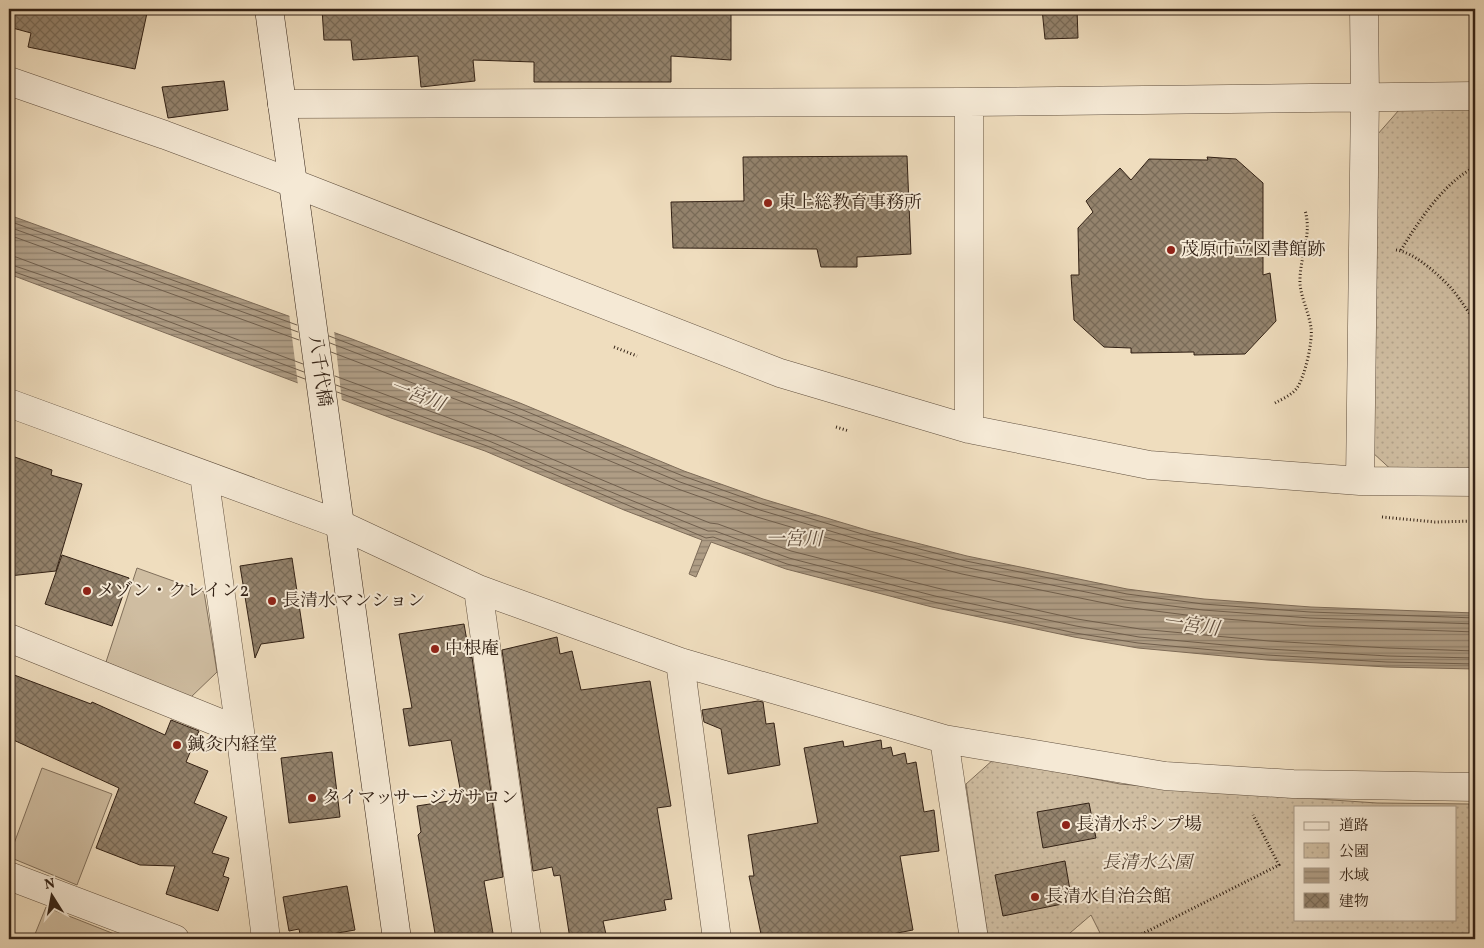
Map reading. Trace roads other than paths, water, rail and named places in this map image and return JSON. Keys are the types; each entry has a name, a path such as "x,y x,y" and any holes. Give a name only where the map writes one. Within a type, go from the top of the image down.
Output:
{"street":[{"name":"八千代橋","path":"269,9 397,939"},
{"path":"1360,480 1365,96 1364,9"},
{"path":"9,81 165,135 293,183 780,373 969,429 1149,464 1360,480 1475,482"},
{"path":"282,104 969,102 1475,96"},
{"path":"969,102 969,429"},
{"path":"9,403 339,524 478,589 680,662 944,739 1165,776 1293,784 1475,787"},
{"path":"204,475 240,731 266,939"},
{"path":"478,589 527,939"},
{"path":"9,638 240,731"},
{"path":"680,662 718,939"},
{"path":"944,739 974,939"},
{"path":"9,876 174,939"}],"water":[{"name":"一宮川","path":"9,215 352,339 520,403 684,471 763,499 870,531 967,556 1127,589 1204,599 1311,607 1475,613 1475,669 1387,667 1267,660 1138,648 1074,637 932,607 786,569 711,542 696,577 689,574 702,540 624,510 485,451 391,418 9,274"}],"place":[{"name":"東上総教育事務所","path":"768,203"},
{"name":"茂原市立図書館跡","path":"1171,250"},
{"name":"メゾン・クレイン2","path":"87,591"},
{"name":"長清水マンション","path":"272,601"},
{"name":"中根庵","path":"435,649"},
{"name":"鍼灸内経堂","path":"177,745"},
{"name":"タイマッサージガサロン","path":"312,798"},
{"name":"長清水ポンプ場","path":"1066,825"},
{"name":"長清水自治会館","path":"1035,897"}],"park label":[{"name":"長清水公園","path":"1147,863"}]}
